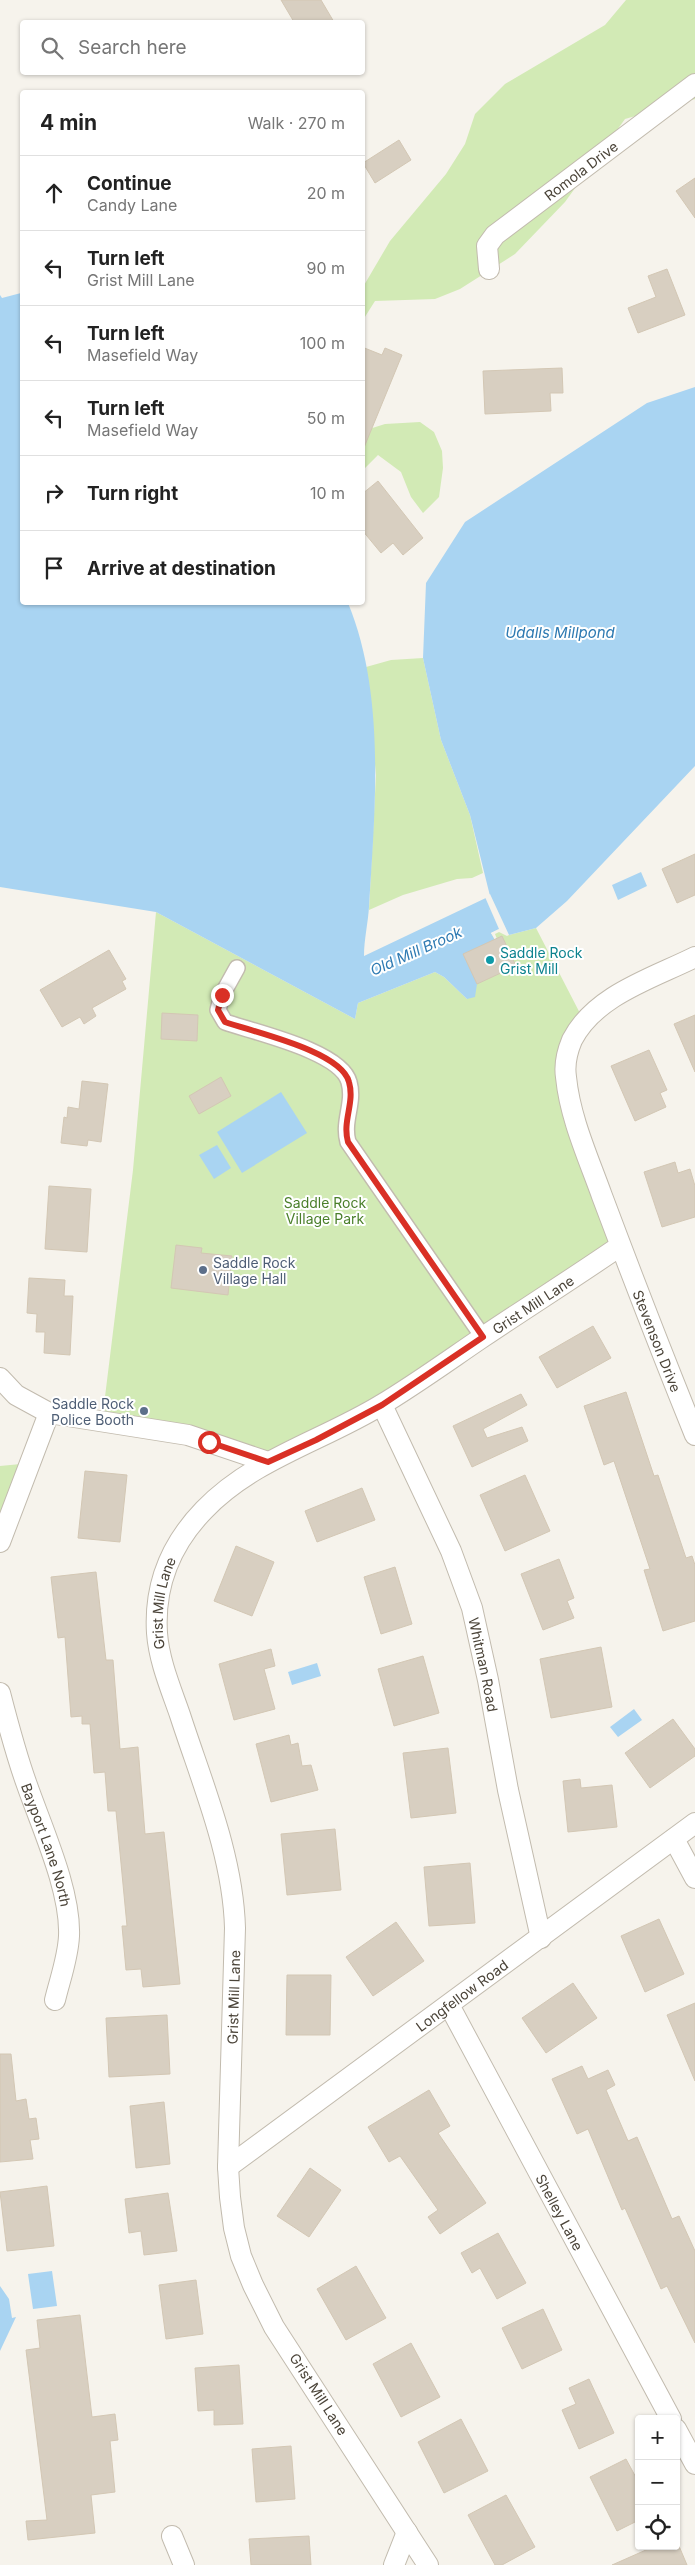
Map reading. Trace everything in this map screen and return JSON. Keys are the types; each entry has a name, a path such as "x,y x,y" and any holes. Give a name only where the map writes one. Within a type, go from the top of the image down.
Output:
{"street":[{"name":"Romola Drive","path":"488,269 487,246 495,235 695,84"},
{"path":"620,1246 573,1114 565,1075 568,1051 584,1021 609,1000 695,957"},
{"path":"237,968 222,995 218,1010 225,1022 328,1058 347,1076 351,1093 345,1124 348,1142 483,1337"},
{"name":"Grist Mill Lane","path":"428,2565 274,2327 253,2285 234,2228 228,2167 235,1928 232,1892 213,1816 164,1668 157,1636 156,1611 164,1568 182,1536 203,1511 228,1487 268,1462 316,1440 382,1405 620,1246"},
{"name":"Stevenson Drive","path":"620,1246 695,1435"},
{"path":"0,1378 16,1394 49,1413 188,1435 268,1462"},
{"name":"Whitman Road","path":"382,1405 451,1551 472,1608 540,1938"},
{"path":"0,1542 49,1413"},
{"name":"Bayport Lane North","path":"0,1693 11,1735 44,1833 66,1908 69,1935 67,1952 55,2000"},
{"name":"Longfellow Road","path":"228,2167 695,1823"},
{"path":"674,1839 695,1878"},
{"name":"Shelley Lane","path":"449,2005 669,2415"},
{"path":"680,2436 695,2464"},
{"path":"394,2565 407,2532"},
{"path":"172,2536 184,2565"}],"green space":[{"path":"626,0 695,0 695,99 625,119 565,202 515,254 460,289 435,299 375,301 365,317 365,284 390,241 446,174 465,144 475,114 505,84 605,25"},
{"path":"420,422 434,432 442,451 443,468 439,497 423,513 411,497 401,472 378,455 365,468 365,430 385,424"},
{"path":"423,658 441,740 470,815 483,873 472,878 457,879 403,895 369,910 376,775 366,667 391,660"},
{"name":"Saddle Rock Village Park","path":"156,912 355,1019 358,1003 435,972 444,977 467,999 463,954 499,929 509,935 536,928 584,1021 565,1062 620,1246 483,1337 268,1462 102,1421 133,1170"},
{"path":"31,1463 0,1541 0,1466"}],"water":[{"path":"20,293 20,605 349,605 360,638 368,676 373,714 375,753 374,831 364,956 490,896 470,815 441,740 423,658 426,583 465,522 647,403 695,387 695,766 567,901 536,928 509,935 499,929 491,933 495,940 464,954 477,984 475,997 467,999 444,977 435,972 358,1003 355,1019 156,912 0,887 0,295 2,298"},
{"path":"641,872 647,886 618,900 612,885"},
{"path":"281,1092 307,1133 242,1173 217,1132"},
{"path":"217,1145 231,1168 214,1179 199,1155"},
{"path":"317,1663 321,1676 292,1685 288,1672"},
{"path":"634,1709 642,1720 618,1737 610,1727"},
{"path":"52,2271 57,2306 33,2309 28,2274"},
{"path":"0,2286 9,2299 12,2318 16,2317 0,2351"}],"pier":[{"path":"490,894 509,935 507,936 499,932 495,934 497,939 495,940 491,933 499,929 485,897"}],"building":[{"path":"281,0 321,0 333,20 293,20"},
{"path":"399,140 411,160 375,183 365,166 365,162"},
{"path":"695,178 695,218 676,191"},
{"path":"667,269 685,315 638,333 628,308 656,297 648,276"},
{"path":"365,348 382,355 385,348 402,355 365,445"},
{"path":"562,368 563,393 550,393 551,411 485,414 483,371"},
{"path":"378,481 423,538 403,555 393,543 381,553 365,534 365,492"},
{"path":"695,854 695,895 677,903 662,869"},
{"name":"Saddle Rock Grist Mill","path":"502,936 516,966 477,984 463,954"},
{"path":"109,950 126,979 122,981 126,989 92,1008 96,1016 84,1024 80,1017 62,1027 40,990"},
{"path":"162,1013 198,1015 197,1041 161,1039"},
{"path":"695,1015 695,1072 674,1024"},
{"path":"649,1050 667,1090 660,1093 666,1107 635,1121 611,1066"},
{"path":"221,1077 231,1096 199,1114 189,1096"},
{"path":"82,1081 108,1084 101,1142 88,1140 87,1146 61,1143 64,1117 67,1118 68,1107 79,1109"},
{"path":"675,1162 678,1173 690,1169 695,1186 695,1217 662,1227 644,1172"},
{"path":"49,1186 91,1189 87,1252 45,1249"},
{"name":"Saddle Rock Village Hall","path":"176,1245 202,1248 201,1253 232,1256 228,1295 171,1288"},
{"path":"29,1278 65,1280 64,1296 73,1296 70,1355 44,1353 45,1332 36,1332 37,1314 27,1313"},
{"path":"593,1326 611,1358 557,1388 539,1357"},
{"path":"626,1392 654,1476 658,1475 686,1558 692,1556 695,1565 695,1621 663,1631 644,1570 650,1569 614,1461 604,1465 584,1406"},
{"path":"521,1394 527,1405 483,1429 487,1438 522,1427 528,1441 472,1467 453,1426"},
{"path":"85,1471 127,1475 120,1542 78,1538"},
{"path":"525,1475 550,1531 505,1551 480,1495"},
{"path":"362,1488 375,1520 317,1542 305,1511"},
{"path":"236,1546 274,1562 252,1616 214,1601"},
{"path":"559,1559 574,1598 567,1601 574,1618 543,1630 521,1574"},
{"path":"395,1567 412,1624 381,1634 364,1577"},
{"path":"96,1572 106,1660 113,1660 120,1749 138,1747 145,1834 164,1832 180,1984 143,1987 141,1969 126,1970 122,1926 127,1926 116,1811 108,1811 105,1772 94,1773 90,1724 82,1724 82,1716 71,1717 65,1637 58,1638 51,1577"},
{"path":"601,1647 612,1707 551,1718 540,1659"},
{"path":"271,1649 275,1666 264,1669 275,1709 234,1720 219,1664"},
{"path":"423,1656 439,1713 394,1726 378,1669"},
{"path":"673,1719 695,1749 695,1756 650,1788 625,1753"},
{"path":"289,1735 291,1745 298,1743 302,1766 311,1765 318,1790 271,1802 256,1744"},
{"path":"448,1748 456,1813 411,1818 403,1753"},
{"path":"580,1779 581,1788 612,1785 617,1827 568,1832 563,1781"},
{"path":"335,1829 341,1890 287,1895 281,1834"},
{"path":"470,1863 475,1923 429,1926 424,1867"},
{"path":"659,1919 684,1974 645,1992 621,1936"},
{"path":"396,1922 424,1961 373,1996 346,1957"},
{"path":"287,1975 331,1975 330,2035 286,2035"},
{"path":"573,1983 597,2018 546,2053 522,2018"},
{"path":"695,2003 695,2081 667,2015"},
{"path":"167,2015 170,2074 109,2077 106,2018"},
{"path":"0,2054 11,2054 16,2101 26,2099 29,2119 36,2118 39,2139 30,2140 33,2159 0,2162"},
{"path":"582,2066 588,2079 608,2070 615,2085 606,2090 628,2141 637,2137 672,2219 679,2216 695,2251 695,2343 667,2286 661,2289 625,2208 622,2210 588,2129 577,2134 552,2079"},
{"path":"429,2090 450,2126 438,2133 486,2203 440,2234 428,2217 438,2210 400,2156 389,2162 368,2127"},
{"path":"164,2102 170,2164 136,2168 130,2106"},
{"path":"310,2168 341,2190 309,2237 277,2216"},
{"path":"47,2186 54,2246 7,2251 0,2192"},
{"path":"168,2193 177,2251 144,2255 141,2231 129,2233 125,2199"},
{"path":"498,2233 526,2283 497,2299 480,2268 472,2273 461,2253"},
{"path":"356,2266 386,2318 346,2340 317,2289"},
{"path":"196,2280 203,2334 166,2339 159,2285"},
{"path":"543,2309 562,2350 522,2369 502,2328"},
{"path":"80,2315 92,2417 115,2414 118,2440 110,2441 115,2492 91,2495 95,2533 28,2540 26,2521 47,2520 26,2350 40,2348 37,2320"},
{"path":"411,2343 440,2397 401,2417 373,2364"},
{"path":"239,2365 243,2424 214,2425 214,2410 198,2411 195,2368"},
{"path":"589,2379 614,2433 579,2449 562,2410 576,2404 569,2388"},
{"path":"461,2419 488,2471 444,2493 418,2442"},
{"path":"291,2446 295,2499 256,2502 252,2449"},
{"path":"626,2459 635,2476 635,2522 617,2531 590,2477"},
{"path":"506,2495 535,2547 502,2565 495,2565 468,2515"},
{"path":"309,2536 311,2565 251,2565 249,2539"},
{"path":"680,2548 687,2565 612,2565 646,2550 680,2550"}],"place":[{"name":"Saddle Rock Grist Mill","path":"490,960"},
{"name":"Saddle Rock Village Hall","path":"203,1270"},
{"name":"Saddle Rock Police Booth","path":"144,1411"}],"route":[{"path":"209,1442 268,1462 316,1440 382,1405 483,1337 348,1142 345,1124 351,1101 351,1093 347,1076 328,1058 304,1048 225,1022 218,1010 222,995"}],"water label":[{"name":"Udalls Millpond","path":"560,632"},
{"name":"Old Mill Brook","path":"416,951"}]}
